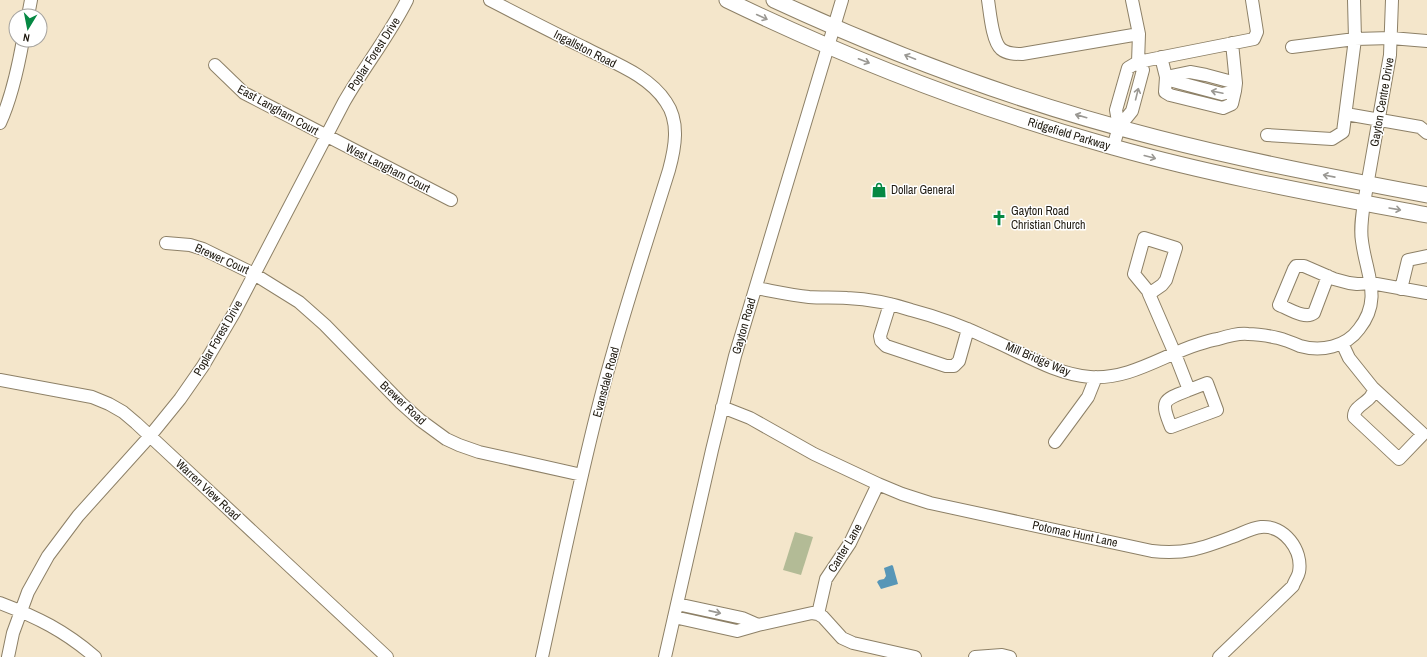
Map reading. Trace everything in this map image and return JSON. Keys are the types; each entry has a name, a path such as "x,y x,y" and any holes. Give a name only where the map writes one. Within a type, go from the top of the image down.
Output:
{"main road":[{"name":"Ridgefield Parkway","path":"727,0 828,46 966,100 1046,127 1113,147 1222,175 1427,215"},
{"name":"Ridgefield Parkway","path":"774,0 834,27 954,74 1029,100 1119,127 1208,151 1427,195"}],"street":[{"name":"Poplar Forest Drive","path":"8,657 13,633 34,579 58,541 78,516 150,436 180,399 203,366 234,313 359,76 395,23 407,0"},
{"name":"Ingallston Road","path":"490,0 635,74 657,91 666,102 670,110"},
{"name":"Gayton Road","path":"665,657 735,356 842,0"},
{"path":"988,0 996,42 1001,48 1012,54 1022,54 1139,34"},
{"path":"1113,147 1119,127 1132,111 1143,70 1138,62 1139,34 1132,0"},
{"path":"1138,62 1254,39 1258,32 1252,0"},
{"path":"1267,135 1332,139 1343,132 1355,39 1354,0"},
{"name":"Gayton Centre Drive","path":"1342,343 1355,335 1367,318 1372,298 1371,283 1362,242 1361,226 1390,55 1392,0"},
{"path":"1292,47 1355,39 1391,38 1427,41"},
{"path":"1161,57 1166,77 1165,92 1170,95 1223,108 1232,104 1236,87 1232,43"},
{"path":"0,122 9,100 21,48"},
{"name":"East Langham Court","path":"215,65 236,88 326,136"},
{"path":"1166,77 1190,72 1206,75 1236,87"},
{"name":"Evansdale Road","path":"542,657 582,475 604,384 674,153 675,128 670,110"},
{"path":"1346,114 1420,126 1427,133"},
{"name":"West Langham Court","path":"326,136 451,200"},
{"path":"1149,294 1162,285 1166,280 1176,248 1144,238 1134,274 1149,294 1189,390"},
{"name":"Brewer Court","path":"166,243 190,245 254,274"},
{"path":"1401,288 1408,260 1427,256"},
{"path":"1328,276 1314,313 1311,315 1306,315 1279,304 1296,266 1304,266 1350,283 1371,283 1427,293"},
{"name":"Brewer Road","path":"254,274 299,302 420,420 446,439 479,452 582,475"},
{"name":"Mill Bridge Way","path":"756,288 807,296 858,299 890,304 968,329 1054,369 1072,374 1096,377 1111,376 1132,371 1198,344 1233,335 1247,334 1279,338 1302,346 1320,349 1333,347 1342,343"},
{"path":"890,304 880,336 881,341 886,346 946,366 954,366 959,361 968,329"},
{"path":"1342,343 1349,358 1373,388 1423,434 1399,459 1354,417 1355,411 1372,396 1374,392 1373,388"},
{"path":"1055,442 1088,397 1096,377"},
{"name":"Warren View Road","path":"0,380 92,397 123,412 387,657"},
{"name":"Potomac Hunt Lane","path":"722,407 750,418 814,454 878,484 930,503 1144,550 1165,553 1198,550 1260,527 1271,528 1281,532 1290,540 1299,557 1299,572 1292,586 1219,657"},
{"name":"Canter Lane","path":"818,614 826,579 850,543 878,484"},
{"path":"0,603 48,623 62,631 95,657"},
{"path":"677,604 742,618 758,625"},
{"path":"674,617 737,631 812,613 823,617 842,638 853,643 915,657"},
{"path":"975,657 1002,655 1010,657"}],"green space":[{"path":"795,532 813,537 801,575 783,570"}],"water":[{"path":"892,565 898,584 881,589 877,582 884,579 886,576 884,568"}],"place":[{"name":"Dollar General","path":"879,190"},
{"name":"Gayton Road Christian Church","path":"999,218"}]}
